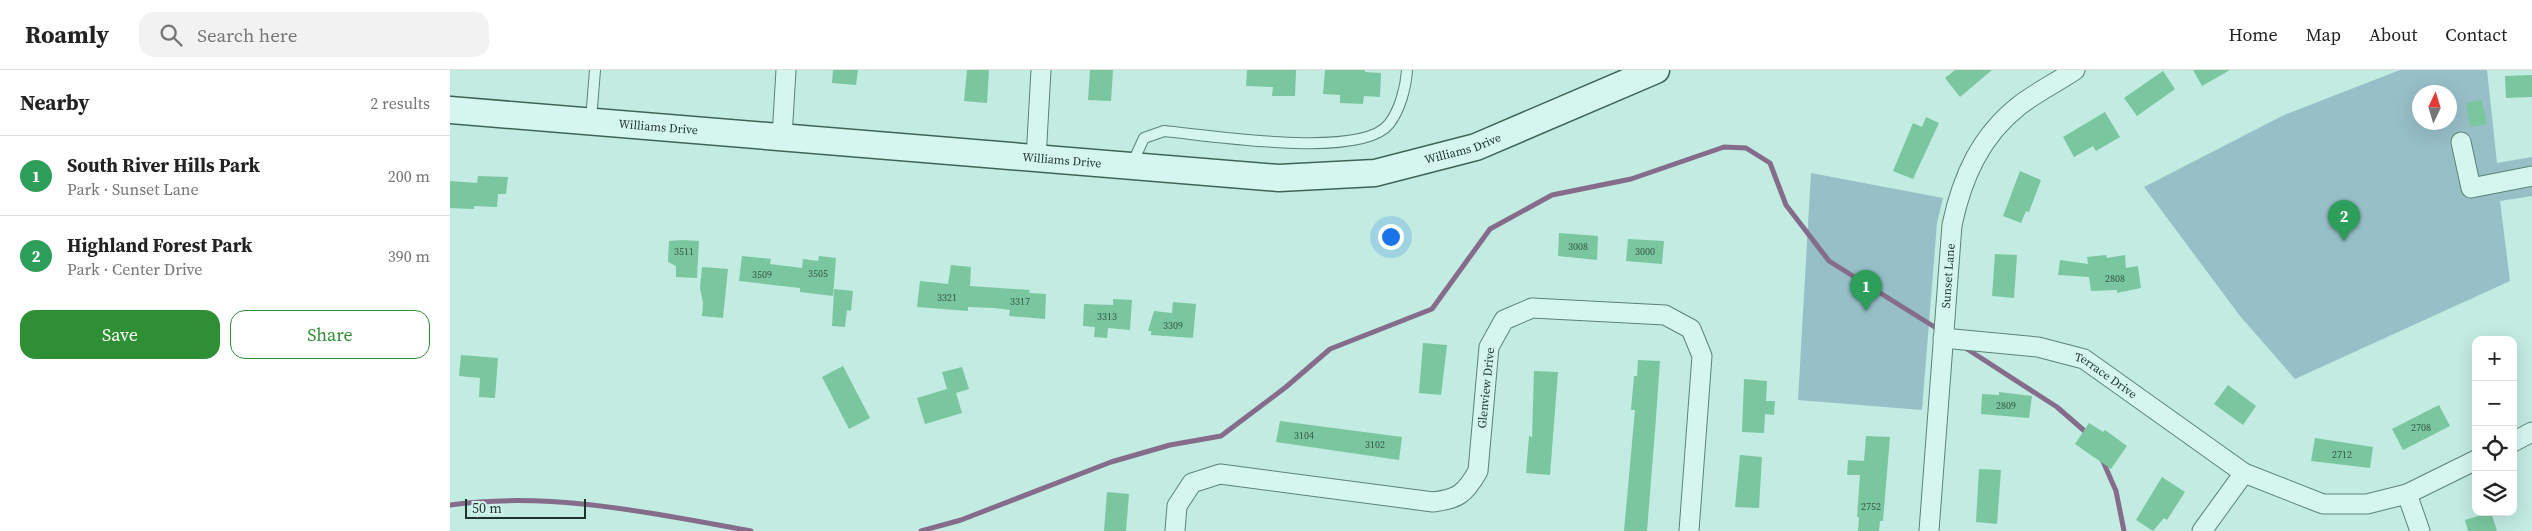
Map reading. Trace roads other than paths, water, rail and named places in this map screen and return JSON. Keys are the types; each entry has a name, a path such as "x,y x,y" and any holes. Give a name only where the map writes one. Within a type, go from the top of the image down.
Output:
{"main road":[{"name":"Williams Drive","path":"450,110 1279,178 1375,173 1476,147 1656,70"}],"street":[{"path":"782,137 786,70"},
{"path":"1036,159 1040,70"},
{"name":"Sunset Lane","path":"1929,531 1952,225 1960,189 1983,144 2019,106 2075,70"},
{"path":"2461,142 2471,188 2532,176"},
{"name":"Glenview Drive","path":"1174,531 1177,506 1192,483 1220,474 1433,502 1452,500 1468,489 1478,471 1488,347 1504,320 1532,308 1665,315 1692,329 1702,356 1689,531"},
{"name":"Terrace Drive","path":"1943,338 2038,347 2084,359 2244,473 2323,504 2367,504 2407,494 2472,462"},
{"path":"2517,440 2532,432"},
{"path":"2202,531 2244,473"},
{"path":"2407,494 2420,531"}],"lane":[{"path":"591,122 594,70"},
{"path":"1131,166 1144,138 1164,131 1304,144 1347,141 1377,133 1389,125 1402,96 1407,70"}],"waterway":[{"path":"921,531 961,520 1111,462 1170,445 1221,436 1286,387 1330,349 1432,309 1490,229 1552,195 1631,179 1724,147 1746,148 1770,163 1786,205 1829,261 1941,331"},
{"path":"1964,347 2057,407 2088,434"},
{"path":"2102,459 2116,491 2124,531"},
{"path":"450,505 488,501 564,502 639,511 751,531"}],"place":[{"name":"Highland Forest Park","path":"2344,241"},
{"name":"South River Hills Park","path":"1866,311"}]}
